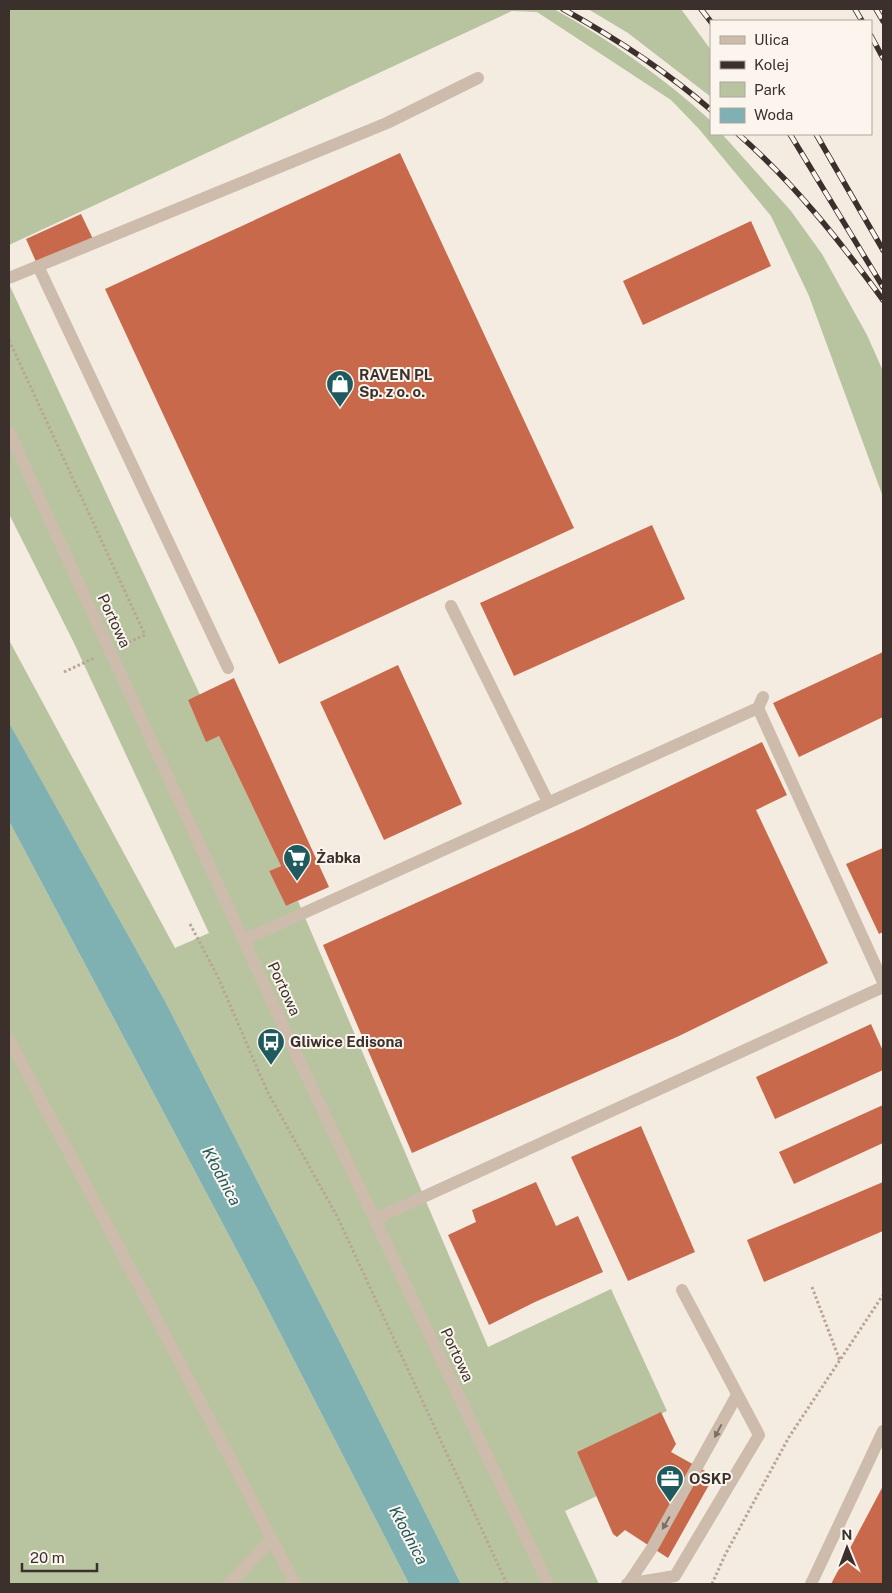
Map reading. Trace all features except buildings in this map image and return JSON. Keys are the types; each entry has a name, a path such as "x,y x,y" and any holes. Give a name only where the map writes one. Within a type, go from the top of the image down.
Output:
{"street":[{"path":"9,278 387,122 478,78"},
{"path":"38,266 228,668"},
{"name":"Portowa","path":"9,432 244,940 548,1584"},
{"path":"451,606 548,802"},
{"path":"244,940 761,703 883,982"},
{"path":"375,1219 883,987"},
{"path":"9,1039 295,1584"},
{"path":"628,1584 675,1576 759,1435 682,1290"},
{"path":"628,1584 652,1548 738,1395"},
{"path":"811,1584 883,1431"},
{"path":"229,1584 272,1539"}],"path":[{"path":"9,340 144,635"},
{"path":"64,672 110,650"},
{"path":"190,924 218,976 267,1091 336,1216 507,1584"},
{"path":"812,1287 840,1362"},
{"path":"712,1584 725,1555 789,1437 883,1295"},
{"path":"878,1303 883,1303"}],"green space":[{"path":"9,9 554,9 636,60 710,120 710,135 723,135 791,211 822,254 867,335 883,371 883,497 809,296 771,216 699,129 671,100 537,12 512,11 9,245"},
{"path":"588,9 681,9 710,49 710,96 628,33"},
{"path":"9,284 200,695 188,700 206,741 219,736 281,866 269,871 286,906 298,901 488,1347 611,1289 667,1411 577,1452 597,1496 565,1511 599,1584 461,1584 343,1348 165,1001 9,724 9,640 175,948 209,933 73,641 9,514"},
{"path":"9,821 260,1294 409,1584 9,1584"}],"water":[{"name":"Kłodnica","path":"9,723 165,1001 343,1348 461,1584 409,1584 260,1294 9,821"}],"railway":[{"path":"563,9 640,56 710,109"},
{"path":"701,9 710,21"},
{"path":"855,9 861,20"},
{"path":"876,9 883,21"},
{"path":"872,38 883,58"},
{"path":"739,135 797,192 850,256 883,300"},
{"path":"791,135 883,287"},
{"path":"817,135 883,250"}],"place":[{"name":"RAVEN PL Sp. z o. o.","path":"340,408"},
{"name":"Żabka","path":"297,882"},
{"name":"Gliwice Edisona","path":"271,1066"},
{"name":"OSKP","path":"670,1503"}]}
